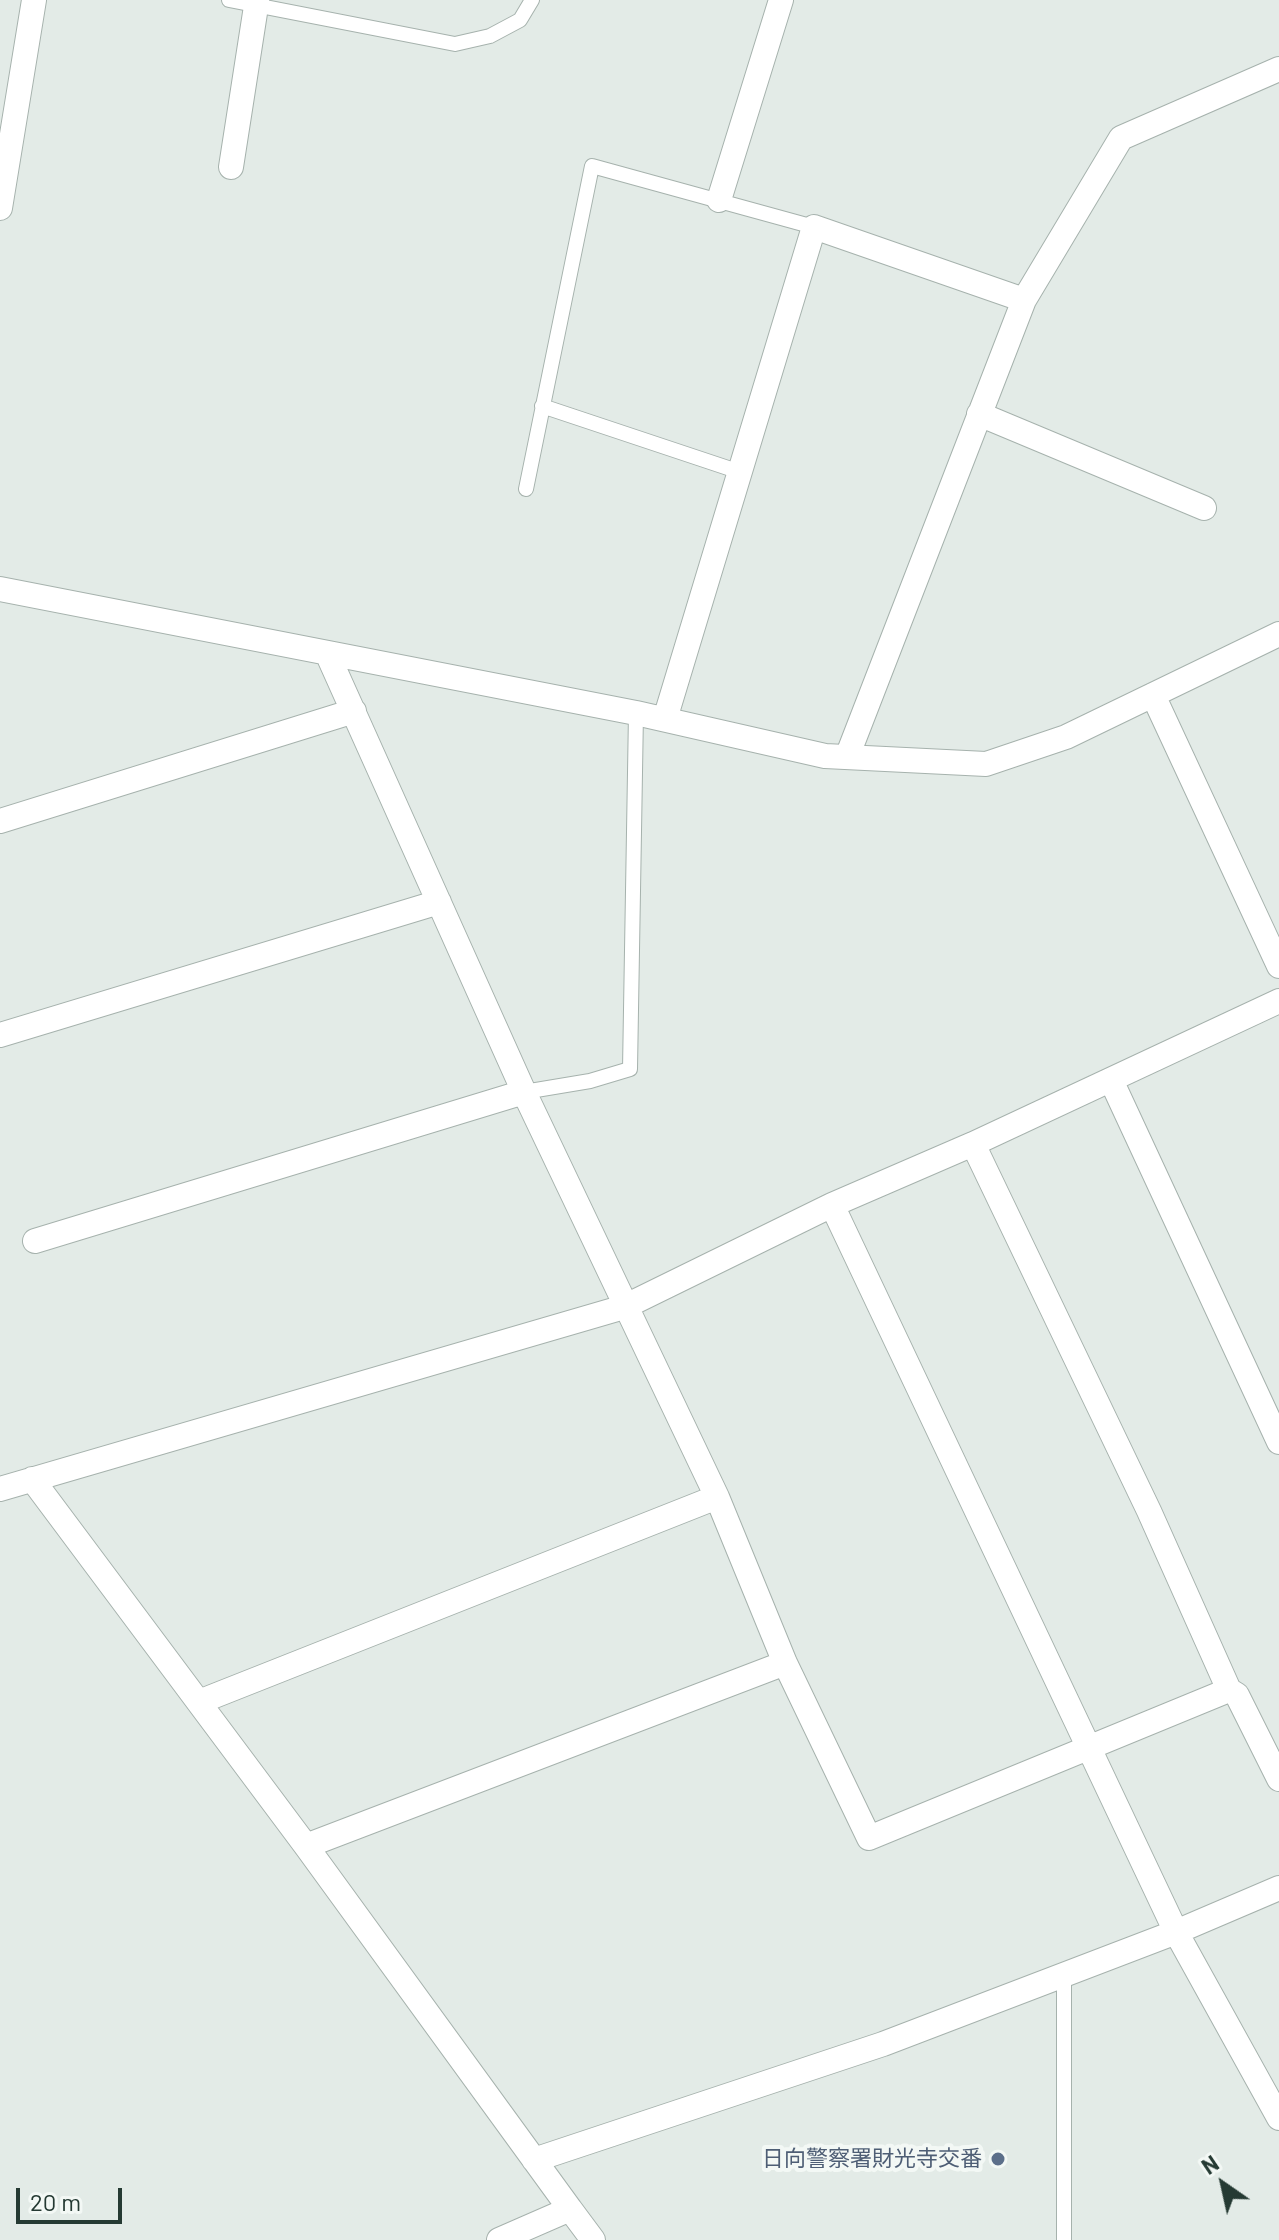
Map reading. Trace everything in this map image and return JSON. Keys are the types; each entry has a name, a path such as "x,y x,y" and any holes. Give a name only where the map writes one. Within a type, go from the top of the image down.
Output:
{"street":[{"path":"0,208 34,0"},
{"path":"719,200 781,0"},
{"path":"231,167 257,2"},
{"path":"847,757 1024,300 1121,138 1279,69"},
{"path":"665,719 814,227 1024,300"},
{"path":"979,414 1204,508"},
{"path":"0,589 636,713 825,756 986,764 1066,737 1279,634"},
{"path":"327,653 524,1092 717,1497 785,1663 869,1838 1229,1690"},
{"path":"1153,695 1279,966"},
{"path":"0,821 354,711"},
{"path":"0,1035 439,902"},
{"path":"0,1489 624,1307 832,1205 973,1144 1279,1001"},
{"path":"1111,1080 1279,1442"},
{"path":"35,1241 524,1092"},
{"path":"973,1144 1149,1511 1229,1690 1237,1695 1279,1779"},
{"path":"832,1205 1089,1750 1164,1900 1176,1932 1279,2118"},
{"path":"32,1479 306,1846 593,2240"},
{"path":"199,1702 717,1497"},
{"path":"306,1846 785,1663"},
{"path":"534,2160 855,2054 1064,1976 1279,1888"},
{"path":"499,2240 570,2209"}],"lane":[{"path":"229,0 257,2 455,44 490,36 520,20 532,0"},
{"path":"526,489 592,166 814,227"},
{"path":"542,406 740,472"},
{"path":"524,1092 590,1081 630,1069 636,713"},
{"path":"1064,1976 1064,2240"}],"place":[{"name":"日向警察署財光寺交番","path":"998,2159"}]}
